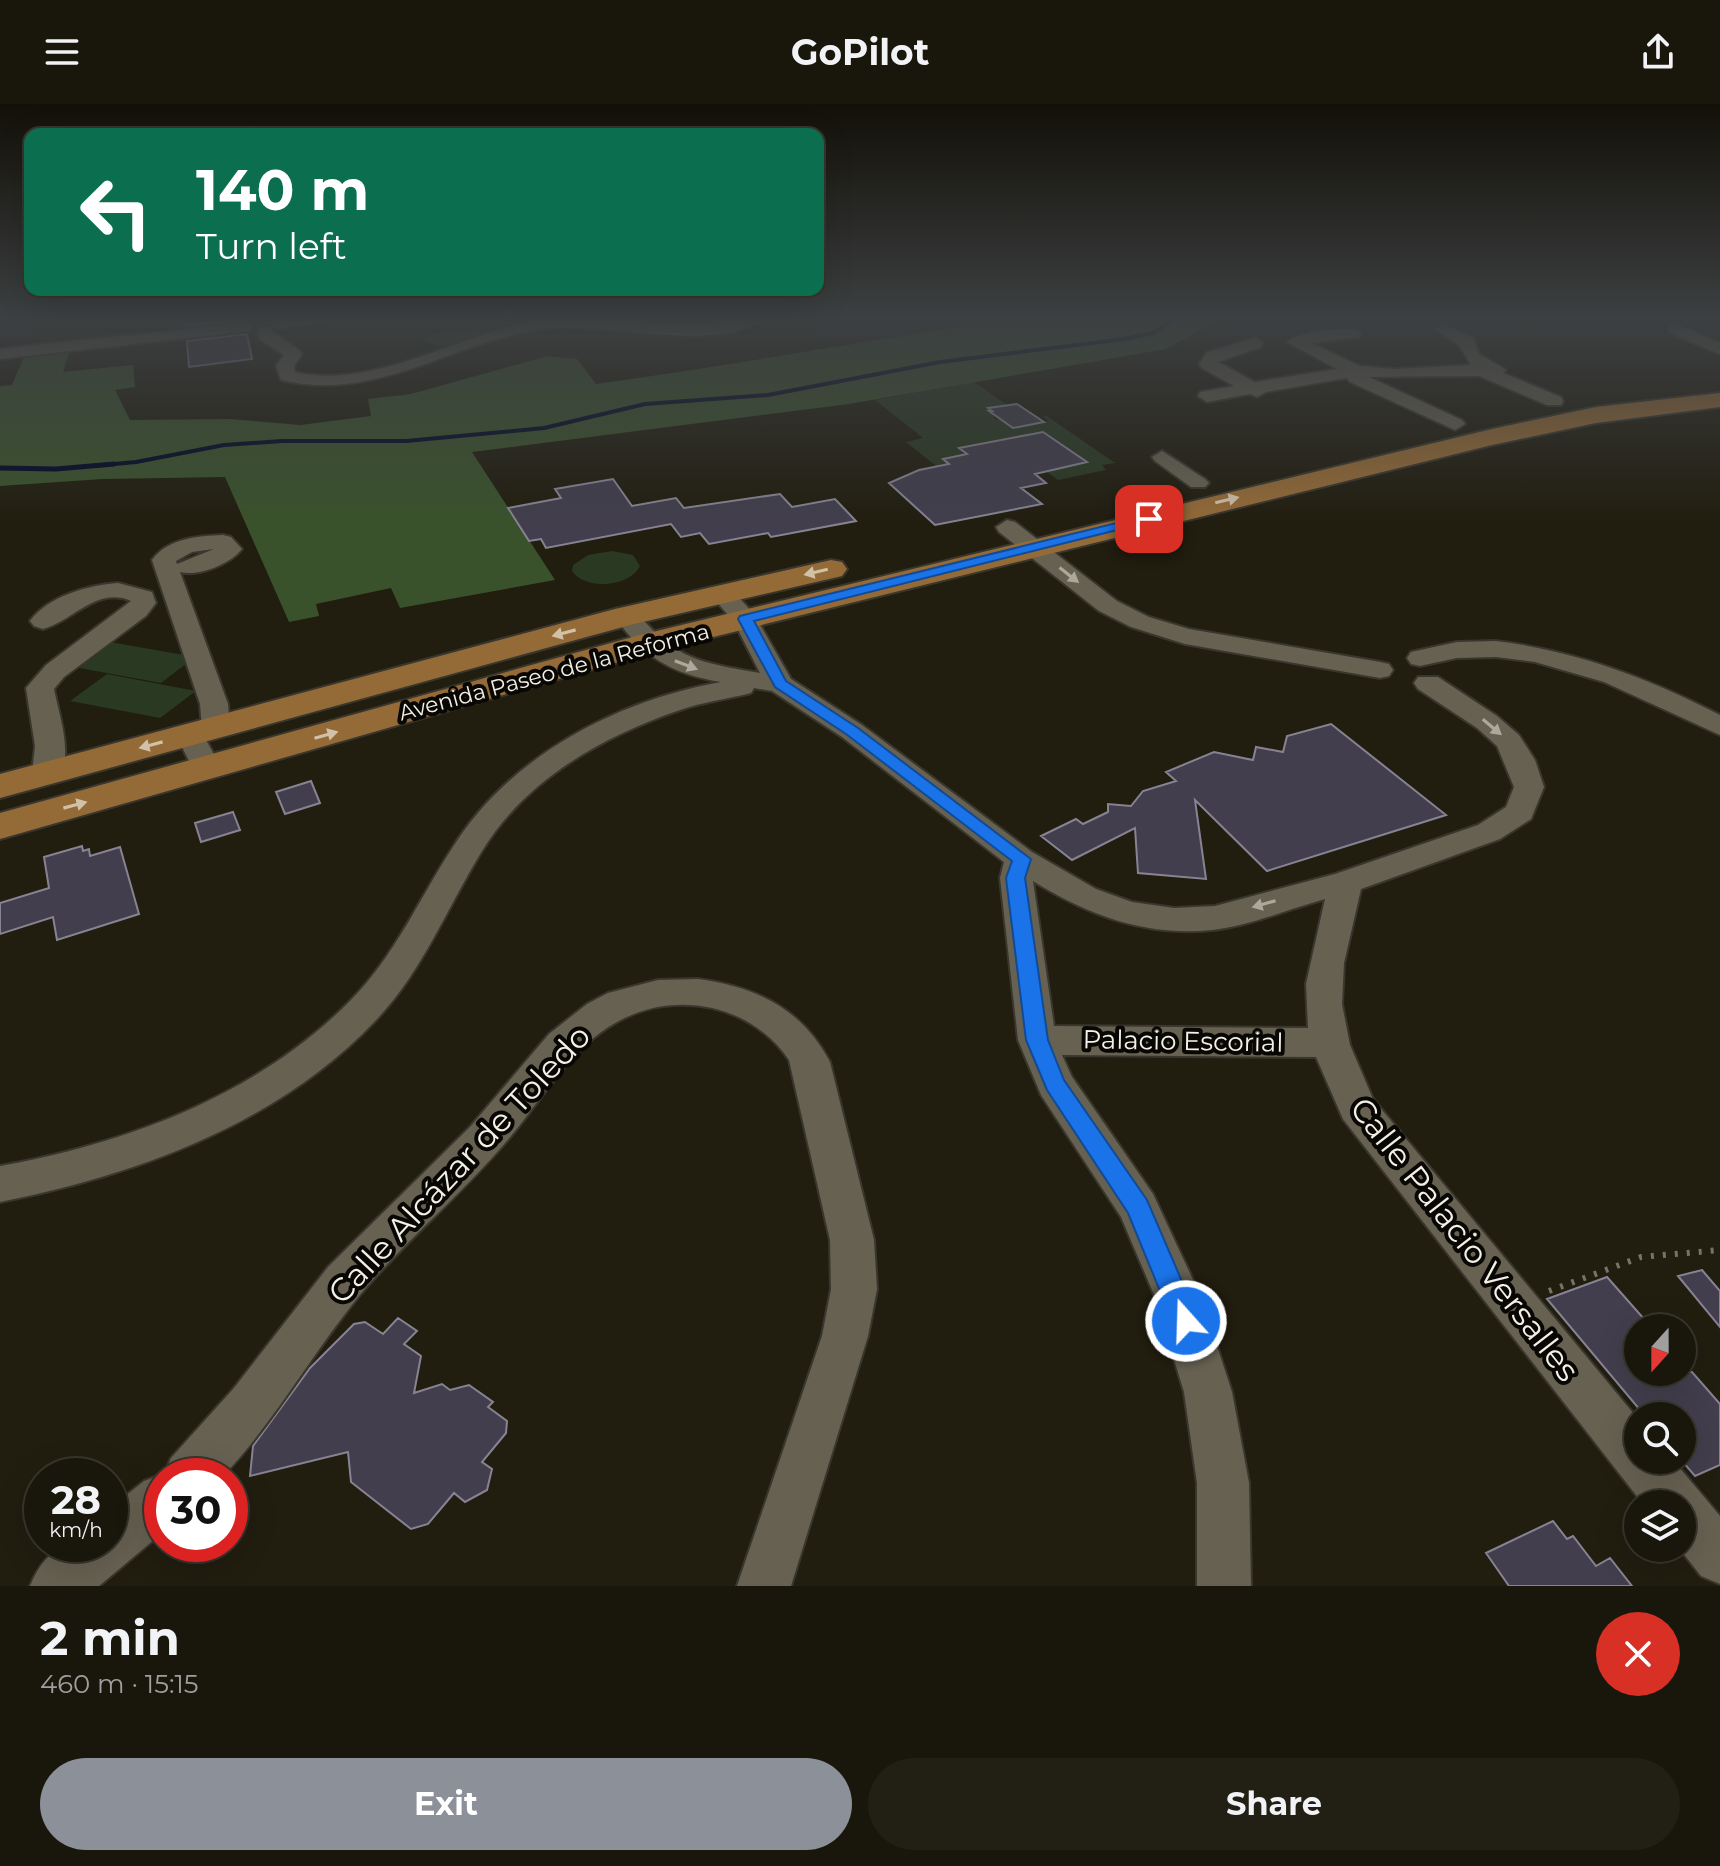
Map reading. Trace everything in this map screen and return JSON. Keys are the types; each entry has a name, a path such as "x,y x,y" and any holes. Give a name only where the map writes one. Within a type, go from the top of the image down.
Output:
{"main road":[{"name":"Avenida Paseo de la Reforma","path":"0,826 648,643 745,619 1198,483 1560,400 1683,386"},
{"name":"Avenida Paseo de la Reforma","path":"0,786 627,616 722,594 1333,475 1596,415 1720,400"},
{"path":"1302,460 1333,475"}],"street":[{"path":"1249,386 1281,403"},
{"path":"1207,396 1264,386"},
{"path":"1379,386 1455,424"},
{"path":"1523,386 1560,400"},
{"path":"1530,386 1560,400"},
{"path":"1162,457 1198,483"},
{"path":"1032,534 1108,606 1140,622 1185,636 1383,663 1403,683 1424,671 1438,652 1520,652 1601,672 1720,726"},
{"path":"187,567 216,559 230,549 223,542 208,543 170,553 164,560 214,704 203,732 207,769"},
{"path":"43,621 77,600 98,593 119,590 136,592 143,597 144,603 137,611 55,671 40,688 50,746 47,773"},
{"path":"722,594 745,619 780,684"},
{"path":"627,616 648,643 671,659 699,670 780,684 852,731 1021,859 1084,897 1127,913 1174,920 1215,918 1346,882 1489,832 1520,812 1529,787 1520,760 1509,741 1424,671"},
{"path":"0,1184 33,1179 141,1148 235,1106 306,1061 363,1011 399,966 481,826 515,790 556,759 616,727 685,697 710,691 780,684"},
{"path":"1021,859 1016,878 1037,1040 1055,1084 1138,1207 1178,1297 1208,1392 1223,1483 1224,1586"},
{"name":"Calle Palacio Versalles","path":"1346,882 1327,956 1323,997 1329,1043 1357,1108 1624,1441"},
{"name":"Calle Palacio Versalles","path":"1305,892 1327,956"},
{"name":"Calle Alcázar de Toledo","path":"205,1458 237,1423 341,1285 383,1237 485,1139 560,1050 587,1023 619,1003 655,993 699,992 742,1003 771,1016 795,1037 811,1062 852,1240 854,1289 845,1336 764,1586"},
{"name":"Palacio Escorial","path":"1037,1040 1329,1043"},
{"name":"Calle Palacio Versalles","path":"1651,1474 1664,1490"},
{"path":"128,1527 144,1514"},
{"path":"1696,1528 1720,1557"},
{"path":"57,1586 86,1562"}],"path":[{"path":"1512,1304 1641,1257 1720,1250"}],"green space":[{"path":"0,386 135,386 115,390 130,420 230,419 300,425 371,416 368,399 411,394 439,386 952,386 849,404 472,452 555,580 400,608 391,588 316,604 319,616 289,622 225,477 102,479 0,486"},
{"path":"951,386 980,386 1007,405 990,408 990,412 998,415 993,417 997,420 1027,415 1032,424 1048,421 1043,416 1047,416 1115,463 1102,465 1106,470 1058,480 1047,472 1086,462 960,448 964,455 944,459 949,464 936,466 906,442 923,438 875,400"},
{"path":"612,551 633,555 640,566 635,573 618,582 597,584 587,582 572,571 573,565 588,555"},
{"path":"110,642 195,657 161,683 74,667"},
{"path":"107,674 196,691 160,718 70,701"}],"building":[{"path":"1017,404 1044,422 1013,428 988,408"},
{"path":"1043,432 1087,462 1035,474 1046,483 1021,488 1042,504 935,525 889,483 919,470 949,464 943,459 967,454 959,448"},
{"path":"613,479 632,506 676,498 684,508 780,494 792,507 835,499 856,521 771,537 768,533 709,544 700,533 681,537 671,524 546,548 541,539 529,541 508,508 561,498 555,489"},
{"path":"1331,724 1446,815 1267,871 1195,800 1206,879 1138,873 1135,828 1072,860 1041,836 1076,819 1083,824 1108,812 1108,804 1131,806 1143,791 1176,781 1166,772 1214,752 1253,760 1256,747 1283,752 1287,736"},
{"path":"311,781 320,803 285,814 276,792"},
{"path":"233,812 240,830 201,842 195,823"},
{"path":"82,846 83,851 89,849 90,856 120,847 139,914 57,940 53,917 0,934 0,903 49,888 44,857"},
{"path":"1702,1270 1720,1291 1720,1327 1678,1276"},
{"path":"1607,1277 1640,1314 1624,1314 1624,1386 1696,1386 1696,1377 1720,1404 1720,1465 1695,1476 1693,1474 1696,1474 1696,1402 1633,1402 1547,1299"},
{"path":"398,1318 417,1331 404,1344 421,1356 414,1393 442,1384 450,1390 469,1385 493,1402 488,1407 507,1421 506,1433 482,1462 492,1469 487,1490 465,1502 454,1493 428,1524 411,1529 351,1482 348,1452 250,1476 253,1446 310,1368 354,1324 365,1322 383,1334"},
{"path":"1553,1521 1567,1539 1573,1536 1596,1566 1610,1558 1632,1586 1509,1586 1486,1553"}],"waterway":[{"path":"114,464 224,445 282,441 406,441 544,428 645,404 768,395 814,386"},
{"path":"0,468 56,469 114,464"},
{"path":"92,466 114,464"}],"route":[{"path":"1149,519 745,619 780,684 852,731 1021,859 1016,878 1037,1040 1055,1084 1138,1207 1186,1321"}]}
